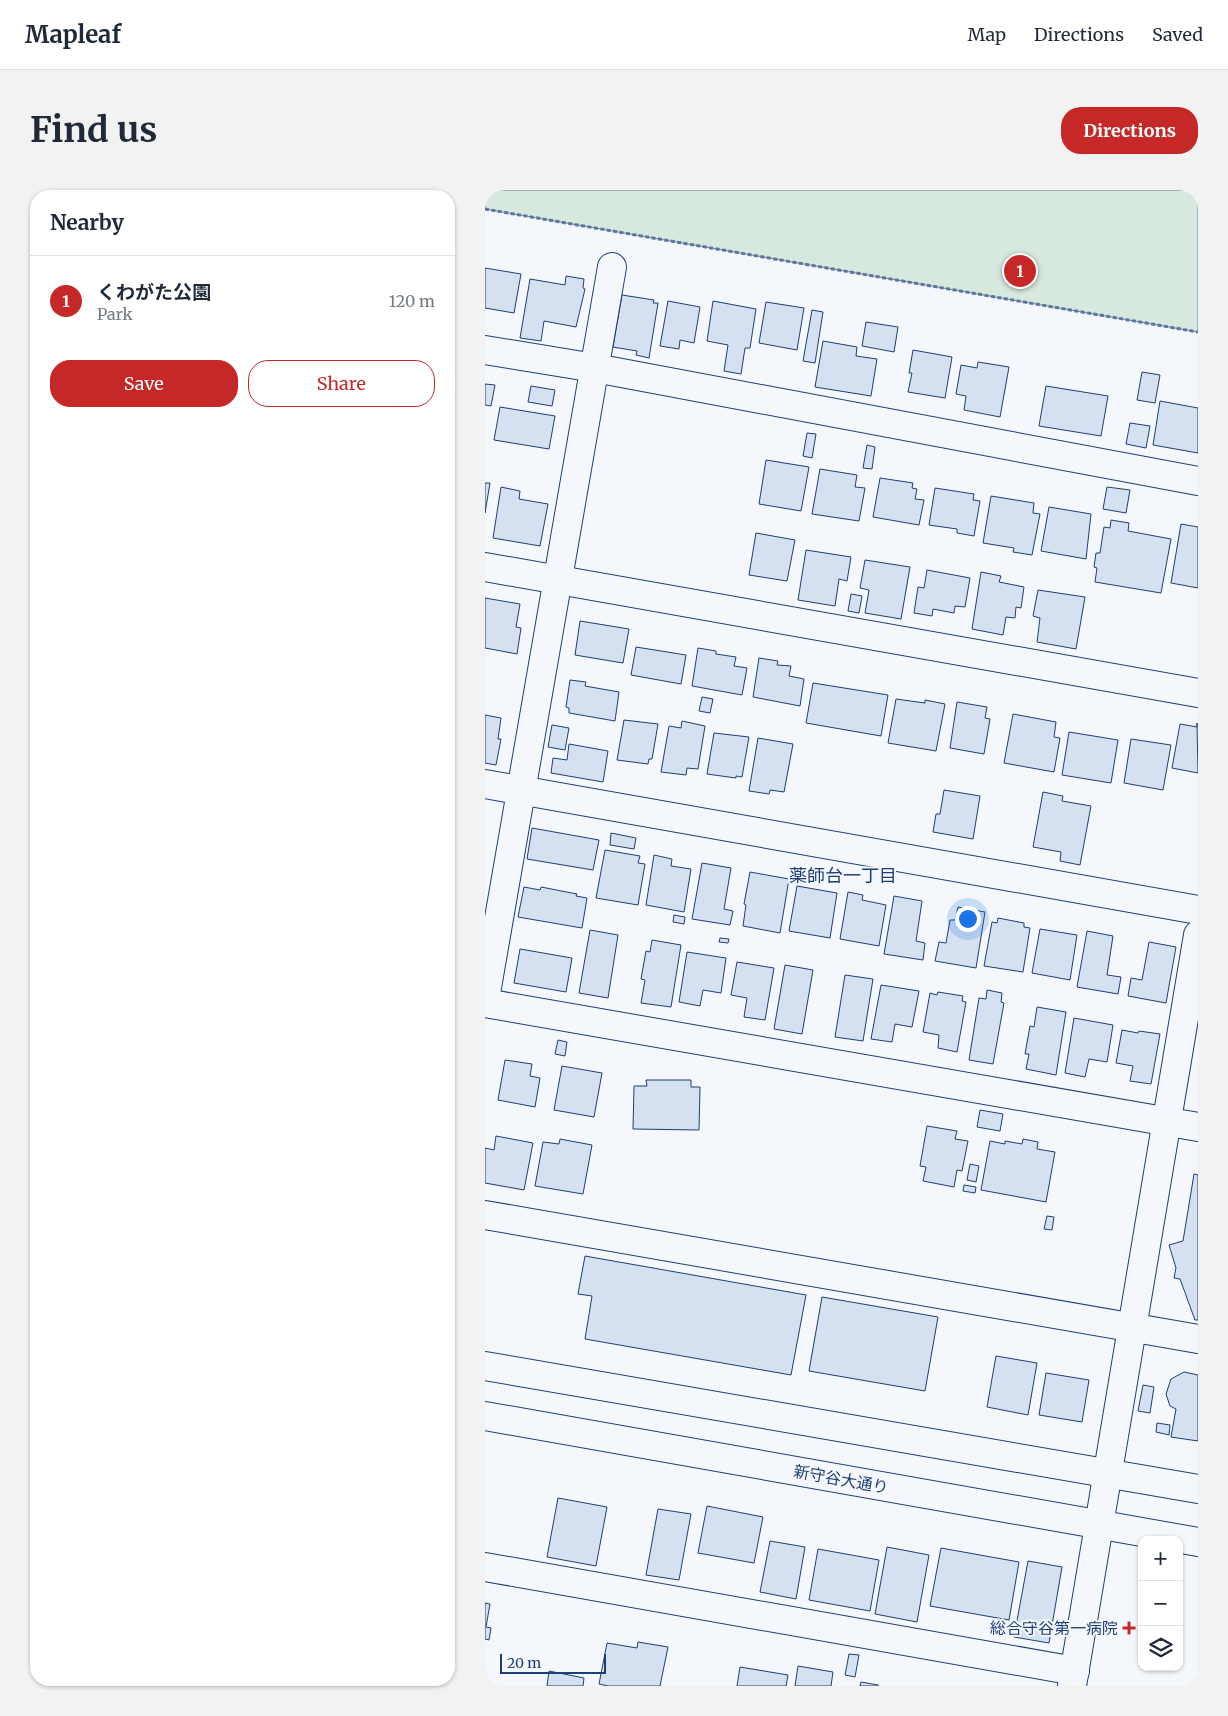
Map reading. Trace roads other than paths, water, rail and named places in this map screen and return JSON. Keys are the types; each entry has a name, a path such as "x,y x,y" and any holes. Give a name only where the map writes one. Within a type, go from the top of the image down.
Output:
{"street":[{"path":"485,999 612,267"},
{"path":"485,350 595,368 1198,481"},
{"path":"485,567 1198,693"},
{"path":"485,784 1198,910"},
{"path":"485,1567 1073,1678 1198,936"},
{"path":"485,1003 1198,1127"},
{"path":"485,1215 1198,1339"},
{"path":"485,1366 1198,1489"},
{"name":"新守谷大通り","path":"485,1416 1198,1542"}],"place":[{"name":"くわがた公園","path":"1020,271"},
{"name":"総合守谷第一病院","path":"1129,1628"}],"district":[{"name":"薬師台一丁目","path":"843,875"}]}
